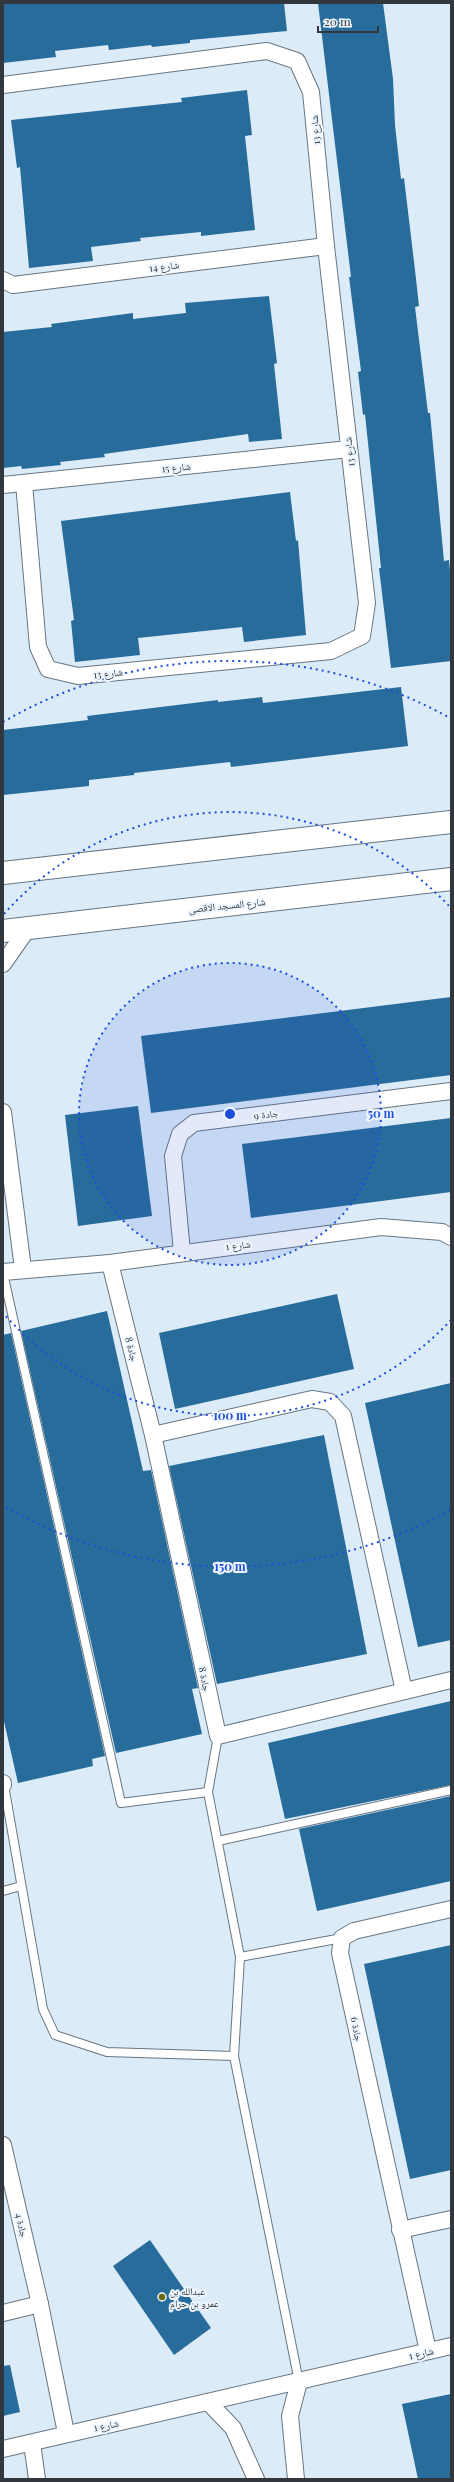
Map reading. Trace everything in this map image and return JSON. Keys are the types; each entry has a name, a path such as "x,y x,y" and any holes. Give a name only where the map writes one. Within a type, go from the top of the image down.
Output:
{"main road":[{"path":"3,873 451,822"},
{"name":"شارع المسجد الاقصى","path":"3,931 451,879"}],"street":[{"name":"شارع 13","path":"3,86 267,51 297,61 311,92 326,246 367,602 362,636 331,651 78,676 48,669 38,647 24,482"},
{"name":"شارع 14","path":"3,280 13,285 326,246"},
{"name":"شارع 15","path":"3,485 349,449"},
{"path":"3,964 29,928"},
{"name":"جادة 9","path":"182,1252 173,1156 180,1134 194,1124 451,1091"},
{"path":"3,1112 23,1269"},
{"name":"شارع 1","path":"3,1273 23,1269 110,1264 182,1252 381,1227 442,1232 451,1237"},
{"name":"جادة 8","path":"110,1264 153,1435 218,1736"},
{"path":"153,1435 312,1398 330,1402 343,1416 404,1690"},
{"path":"218,1736 404,1690 451,1680"},
{"path":"342,1938 354,1930 451,1909"},
{"name":"جادة 6","path":"342,1938 340,1953 400,2230 428,2351"},
{"name":"جادة 4","path":"3,2145 40,2304 66,2433"},
{"path":"400,2230 451,2219"},
{"path":"3,2313 40,2304"},
{"name":"شارع 1","path":"3,2449 32,2443 66,2433 299,2382 451,2346"},
{"path":"296,2479 290,2416 299,2382"},
{"path":"208,2402 233,2428 256,2479"},
{"path":"32,2443 37,2479"}],"lane":[{"path":"3,1273 121,1802 208,1792"},
{"path":"218,1736 208,1792 240,1957 234,2056 299,2382"},
{"path":"3,1784 43,2009 55,2035 107,2052 234,2056"},
{"path":"218,1841 451,1790"},
{"path":"3,1891 22,1886"},
{"path":"240,1957 342,1938"}],"building":[{"path":"3,3 284,3 287,31 190,40 190,43 152,47 151,45 109,50 108,45 55,51 56,57 3,63"},
{"path":"318,3 383,3 393,79 395,125 401,179 404,178 419,306 415,307 428,413 430,413 444,561 449,560 451,581 451,661 391,668 379,568 381,568 365,414 363,415 358,372 361,371 349,277 351,277"},
{"path":"247,90 252,135 245,136 255,230 201,236 201,232 140,238 141,241 91,247 93,261 29,268 20,167 17,168 11,120 182,102 181,98"},
{"path":"269,296 277,363 274,364 282,439 249,442 248,434 104,454 105,457 60,462 61,465 22,469 21,466 3,468 3,332 52,327 51,324 133,313 133,319 186,313 185,303"},
{"path":"290,492 296,541 298,540 306,635 244,642 242,627 138,638 140,655 75,662 71,621 74,620 61,521"},
{"path":"401,687 408,746 231,767 230,762 134,773 134,775 89,780 89,786 3,795 3,730 88,720 87,716 218,700 218,702 262,697 263,703"},
{"path":"451,997 451,1075 151,1113 141,1036"},
{"path":"138,1106 152,1216 78,1226 65,1115"},
{"path":"451,1118 451,1192 251,1218 242,1144"},
{"path":"337,1294 354,1369 175,1409 159,1333"},
{"path":"107,1311 143,1471 151,1470 198,1688 192,1689 202,1734 116,1753 21,1331"},
{"path":"11,1333 105,1756 92,1759 93,1766 18,1783 3,1717 3,1335"},
{"path":"451,1383 451,1640 418,1647 365,1403"},
{"path":"324,1435 367,1654 217,1684 169,1466"},
{"path":"451,1701 451,1785 285,1819 268,1743"},
{"path":"451,1796 451,1881 317,1911 299,1829"},
{"path":"451,1945 451,2170 410,2179 364,1964"},
{"name":"عبدالله بن عمرو بن حرام","path":"150,2240 211,2328 174,2355 113,2266"},
{"path":"10,2365 20,2412 3,2416 3,2366"},
{"path":"451,2394 451,2479 418,2479 402,2404"}],"place":[{"name":"عبدالله بن عمرو بن حرام","path":"162,2297"}]}
